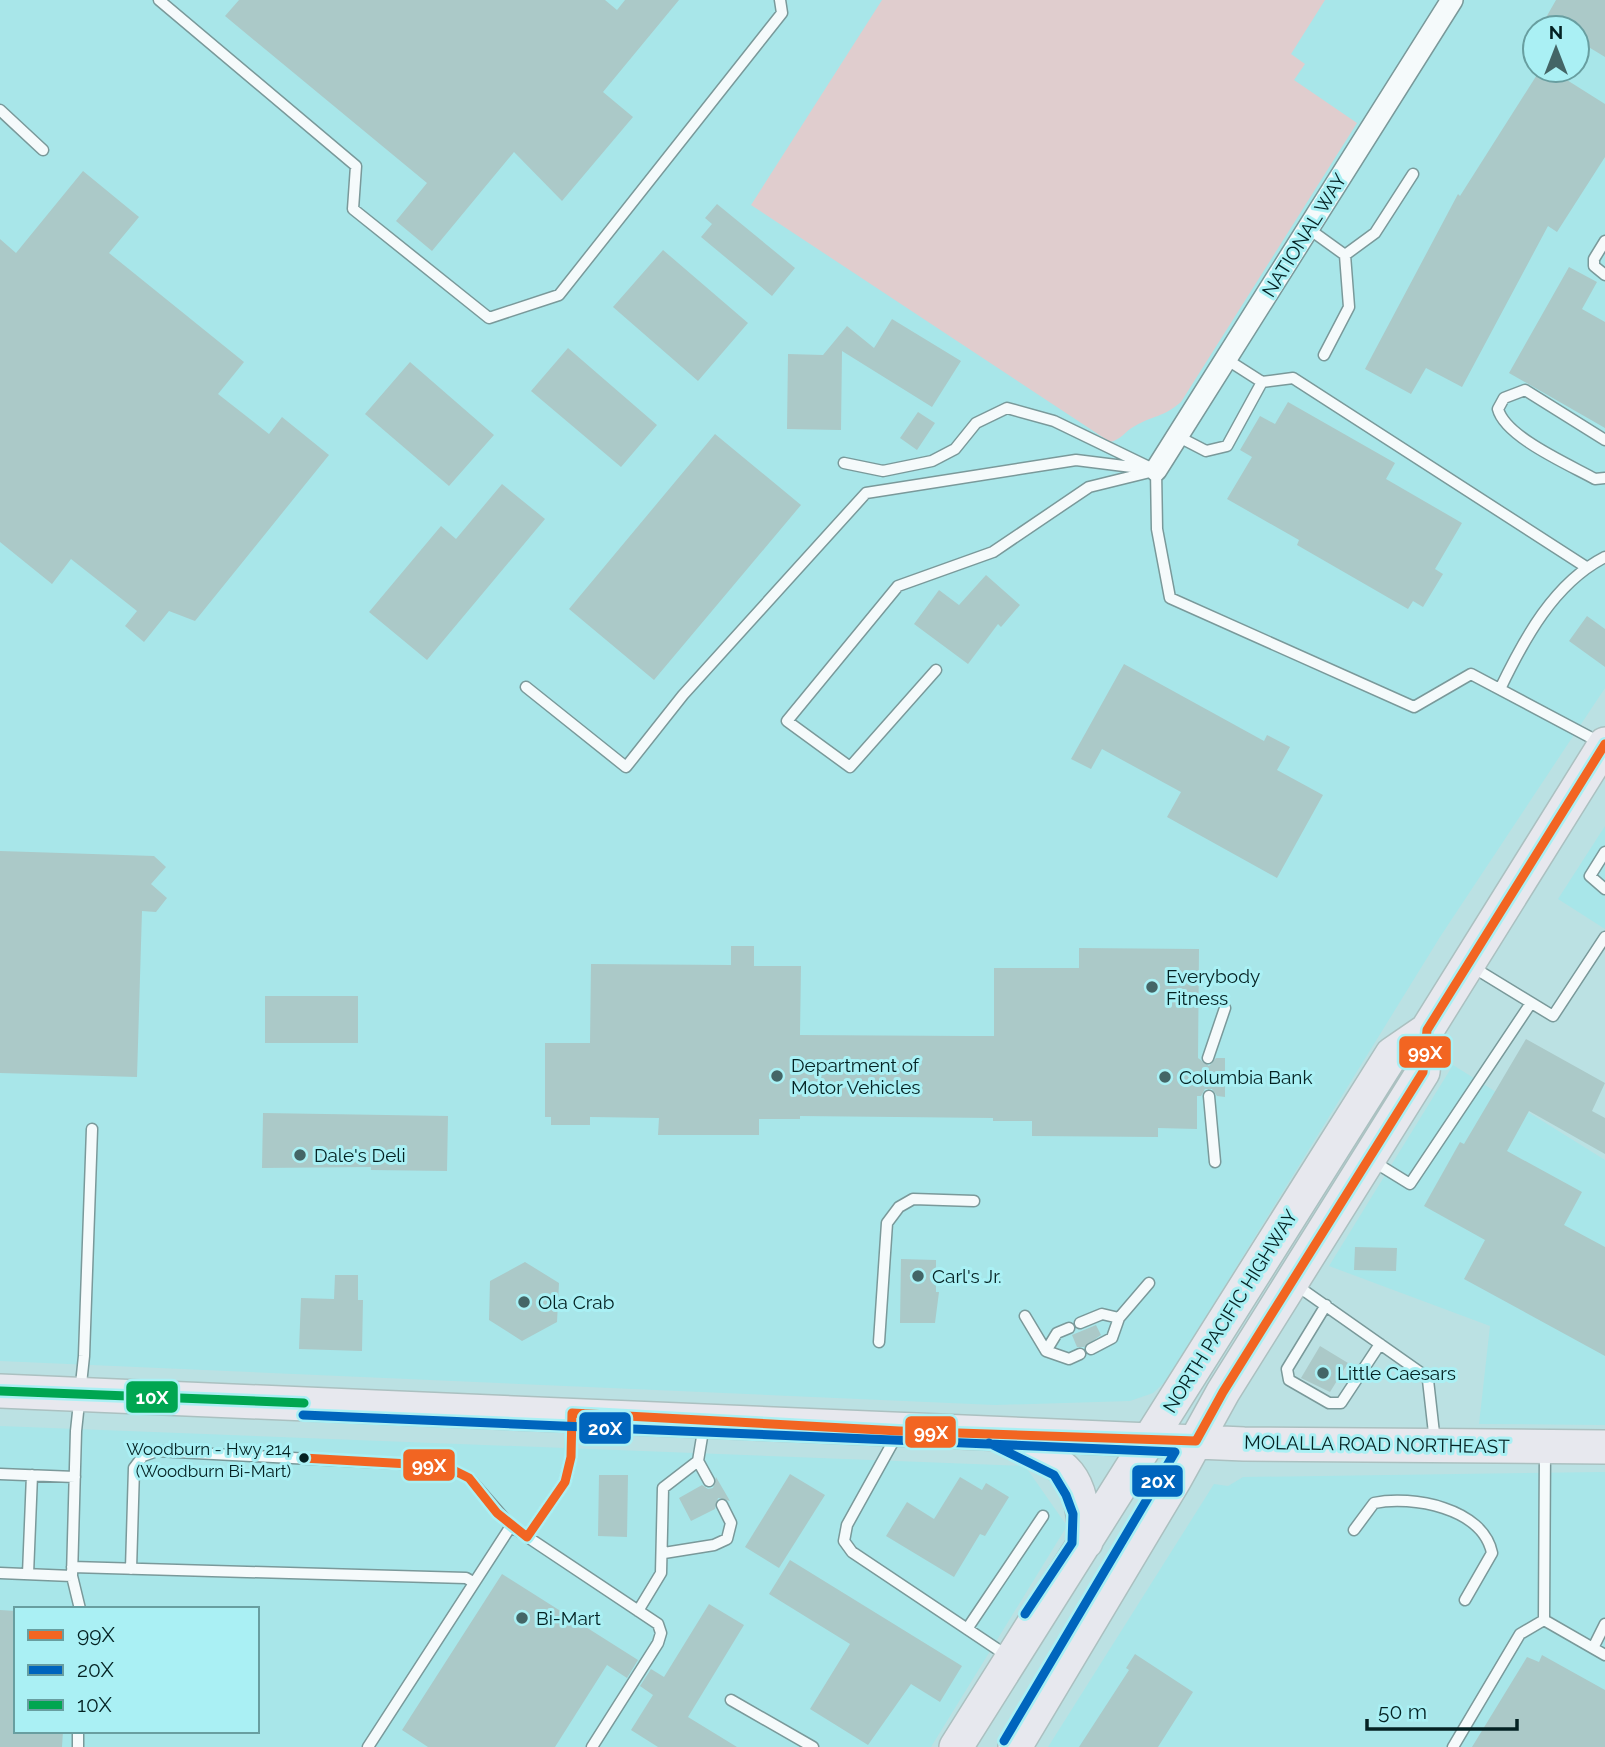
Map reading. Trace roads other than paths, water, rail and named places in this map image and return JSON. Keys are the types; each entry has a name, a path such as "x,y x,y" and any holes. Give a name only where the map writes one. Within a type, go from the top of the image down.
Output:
{"main road":[{"name":"NORTH PACIFIC HIGHWAY","path":"956,1747 1392,1054 1427,1030 1605,745"},
{"name":"NORTH PACIFIC HIGHWAY","path":"1015,1747 1291,1281 1423,1072 1427,1030"},
{"path":"1337,1141 1369,1159"},
{"path":"0,1391 572,1413 900,1431 994,1432 1049,1457 1070,1473 1082,1502 1086,1542"},
{"name":"MOLALLA ROAD NORTHEAST","path":"994,1432 1196,1441 1605,1447"}],"street":[{"name":"NATIONAL WAY","path":"1156,470 1452,0"}],"lane":[{"path":"159,0 356,166 353,209 489,318 559,295 782,13 780,0"},
{"path":"0,110 43,150"},
{"path":"1345,255 1375,233 1413,174"},
{"path":"1309,229 1345,255 1349,307 1324,355"},
{"path":"1605,241 1594,259 1594,266 1605,275"},
{"path":"1226,359 1262,382 1293,377 1586,567"},
{"path":"1177,436 1206,451 1227,446 1262,382"},
{"path":"1605,440 1525,390 1504,398 1499,409 1501,418 1517,434 1595,479 1605,478"},
{"path":"844,463 883,471 932,461 955,449 976,423 1007,408 1054,421 1156,470"},
{"path":"526,687 626,767 683,695 866,493 1076,460 1156,470"},
{"path":"936,670 850,767 787,721 898,586 993,552 1089,487 1156,470"},
{"path":"1156,470 1157,529 1170,598 1414,707 1471,674 1605,745"},
{"path":"1500,689 1528,631 1586,567 1605,558"},
{"path":"1605,852 1590,876 1605,888"},
{"path":"1468,964 1553,1016 1605,937"},
{"path":"1369,1159 1410,1184 1531,1003"},
{"path":"1208,1058 1225,1008"},
{"path":"1209,1096 1215,1162"},
{"path":"80,1607 72,1572 92,1129"},
{"path":"879,1342 887,1223 899,1207 913,1199 974,1201"},
{"path":"1291,1281 1428,1380 1435,1445"},
{"path":"1025,1316 1046,1350 1069,1359 1112,1339 1119,1318 1149,1283"},
{"path":"1326,1306 1287,1369 1289,1380 1329,1403 1341,1403 1380,1344"},
{"path":"1046,1350 1057,1333 1102,1314 1119,1318"},
{"path":"527,1537 565,1482 571,1457 572,1413"},
{"path":"705,1419 698,1461 709,1481"},
{"path":"900,1431 847,1525 844,1541 852,1552 1011,1659"},
{"path":"1545,1446 1545,1620"},
{"path":"131,1569 134,1468 143,1456 157,1451 445,1466 469,1478 511,1526 658,1624 661,1633 658,1643 592,1747"},
{"path":"638,1611 661,1573 664,1553 663,1488 698,1461"},
{"path":"0,1474 75,1477"},
{"path":"28,1574 32,1475"},
{"path":"1354,1530 1374,1503 1392,1499 1440,1505 1479,1528 1489,1542 1492,1553 1465,1600"},
{"path":"664,1553 702,1548 727,1539 731,1523 722,1505"},
{"path":"967,1629 1043,1516"},
{"path":"369,1747 511,1526"},
{"path":"0,1573 131,1569 466,1578 473,1582"},
{"path":"1545,1620 1605,1655"},
{"path":"1453,1747 1520,1634 1545,1620"},
{"path":"1593,1648 1605,1624"},
{"path":"731,1700 813,1747"}],"place":[{"name":"Everybody Fitness","path":"1152,987"},
{"name":"Department of Motor Vehicles","path":"777,1076"},
{"name":"Columbia Bank","path":"1165,1077"},
{"name":"Dale's Deli","path":"300,1155"},
{"name":"Carl's Jr.","path":"918,1276"},
{"name":"Ola Crab","path":"524,1302"},
{"name":"Little Caesars","path":"1323,1373"},
{"name":"Woodburn - Hwy 214 (Woodburn Bi-Mart)","path":"304,1458"},
{"name":"Bi-Mart","path":"522,1618"}]}
